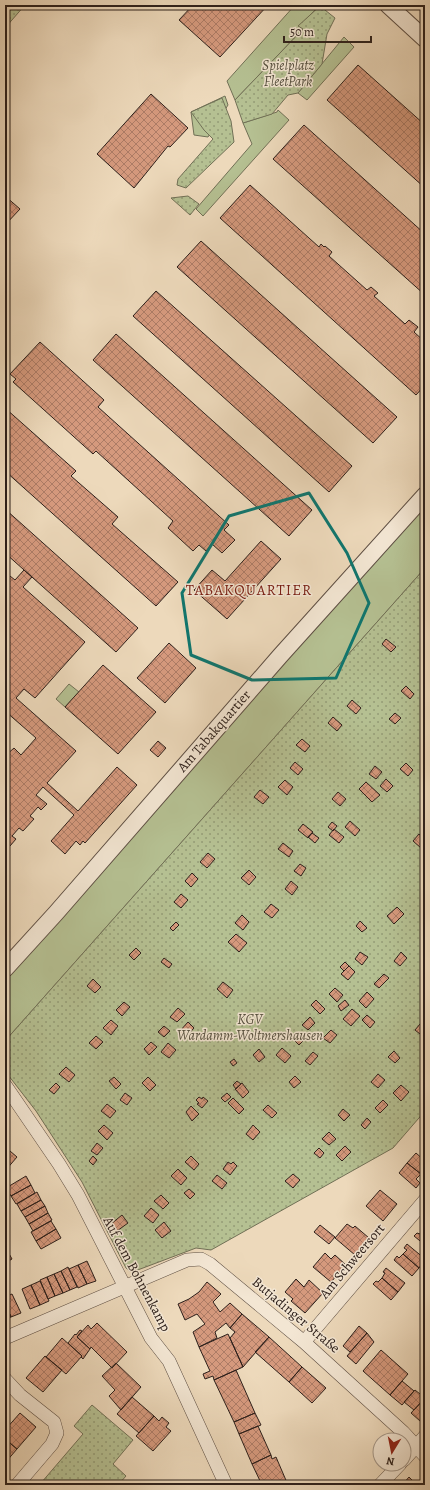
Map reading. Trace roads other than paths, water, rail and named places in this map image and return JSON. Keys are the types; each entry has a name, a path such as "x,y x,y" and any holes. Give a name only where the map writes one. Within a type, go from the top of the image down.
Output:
{"street":[{"path":"388,5 425,39"},
{"name":"Am Tabakquartier","path":"5,969 56,913 280,656 425,495"},
{"name":"Auf dem Bohnenkamp","path":"5,1085 78,1194 151,1338 169,1361 226,1485"},
{"name":"Am Schweersort","path":"304,1342 425,1200"},
{"name":"Butjadinger Straße","path":"5,1338 187,1260 201,1259 210,1264 304,1342 404,1432 421,1451"},
{"path":"5,1379 20,1395 54,1422 57,1433 52,1444 17,1485"},
{"path":"412,1456 421,1451 425,1436"},
{"path":"380,1485 392,1472"}],"district":[{"name":"TABAKQUARTIER","path":"249,590"}],"park label":[{"name":"Spielplatz FleetPark","path":"288,74"},
{"name":"KGV Wardamm-Woltmershausen","path":"250,1028"}]}
